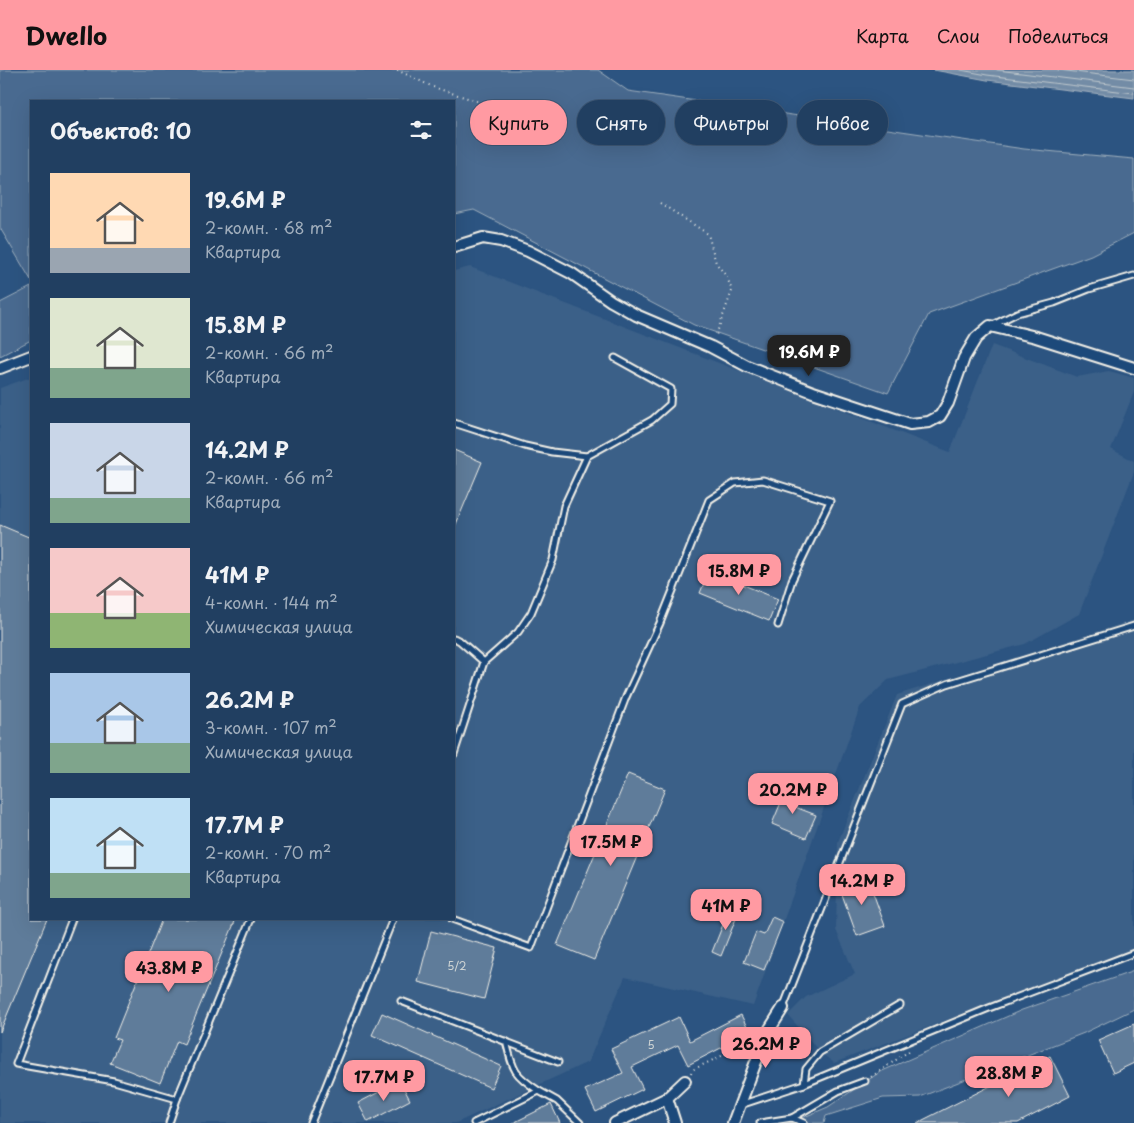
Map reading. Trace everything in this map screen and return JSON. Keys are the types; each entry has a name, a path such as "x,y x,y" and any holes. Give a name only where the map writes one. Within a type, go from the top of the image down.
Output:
{"street":[{"path":"455,247 483,238 501,240 571,272 611,301 636,315 711,347 747,366 813,392 910,424 929,422 940,416 948,403 964,358 976,338 990,326 1044,339 1134,368"},
{"path":"0,368 30,356"},
{"path":"733,1123 766,1035 783,1008"},
{"path":"615,1123 667,1098 686,1081"},
{"path":"667,1098 675,1123"}],"lane":[{"path":"990,326 1017,313 1054,303 1089,289 1134,276"},
{"path":"455,423 525,446 552,452 587,456 652,420 670,404 671,389 615,358"},
{"path":"455,751 484,662 518,632 531,612 553,560 564,506 587,456"},
{"path":"455,920 531,948 626,697 660,623 709,500 735,483 763,480 830,501 792,580 778,625"},
{"path":"783,1008 902,704 947,684 1134,626"},
{"path":"455,639 484,662"},
{"path":"72,920 16,1064 114,1081 177,1099"},
{"path":"169,1123 177,1099 252,920"},
{"path":"311,1123 393,920"},
{"path":"739,1106 804,1084 989,1008 1134,953"},
{"path":"401,1001 558,1062"},
{"path":"804,1084 806,1069 820,1052 900,1005"},
{"path":"506,1041 512,1067 519,1078 538,1091 557,1100 580,1123"},
{"path":"760,1123 792,1118 838,1091 865,1081"},
{"path":"474,1123 538,1091"},
{"path":"792,1118 804,1123"}],"path":[{"path":"397,70 433,87 473,100"},
{"path":"660,203 708,234 716,264 727,277 732,291 711,347"},
{"path":"686,1081 692,1070 766,1035"},
{"path":"865,1081 911,1049"}],"shaded area":[{"path":"0,70 598,70 628,91 689,100 675,100 675,145 787,145 787,114 797,116 797,145 888,145 888,129 1024,149 1134,159 1134,233 1091,255 929,314 888,393 694,325 474,210 455,214 455,100 30,100 30,278 0,228"},
{"path":"470,267 950,452 992,345 1077,377 1109,371 1134,378 1134,392 1111,449 1134,461 1134,472 1079,614 1025,644 888,680 860,707 753,1006 625,977 588,1062 456,1123 0,1123 0,388 30,377 30,920 455,920 455,271"},
{"path":"30,288 30,341 0,356 0,303"},
{"path":"1134,620 1134,948 834,1063 820,1052 788,1015 806,997 855,974 836,930 838,842 897,695"},
{"path":"1134,971 1134,1009 1084,1033 920,1097 883,1098 826,1116 824,1123 790,1123 828,1107 880,1072 1022,1010"}],"water":[{"path":"934,70 1134,70 1134,98 987,80"}],"building":[{"path":"455,450 482,462 455,527"},
{"path":"0,525 30,538 30,920 47,920 0,1032"},
{"path":"709,571 778,599 769,621 700,593"},
{"path":"628,774 665,789 594,960 557,945"},
{"path":"787,788 801,794 795,807 816,815 806,838 772,824"},
{"path":"867,876 885,926 857,936 839,886"},
{"path":"730,907 739,911 721,956 712,952"},
{"path":"772,917 783,922 764,970 744,962 756,932 764,935"},
{"path":"162,920 236,920 184,1044 177,1041 160,1083 110,1063 120,1040 114,1038"},
{"path":"431,931 497,948 484,999 418,982"},
{"path":"382,1013 501,1066 491,1088 372,1035"},
{"path":"741,1015 750,1033 688,1065 678,1045 632,1067 643,1089 596,1112 585,1090 623,1073 611,1049 679,1017 690,1041"},
{"path":"1134,1024 1134,1063 1113,1073 1098,1040"},
{"path":"1050,1056 1070,1096 1018,1123 917,1123"},
{"path":"400,1081 410,1100 368,1122 358,1103"},
{"path":"551,1104 560,1123 513,1123"}]}
